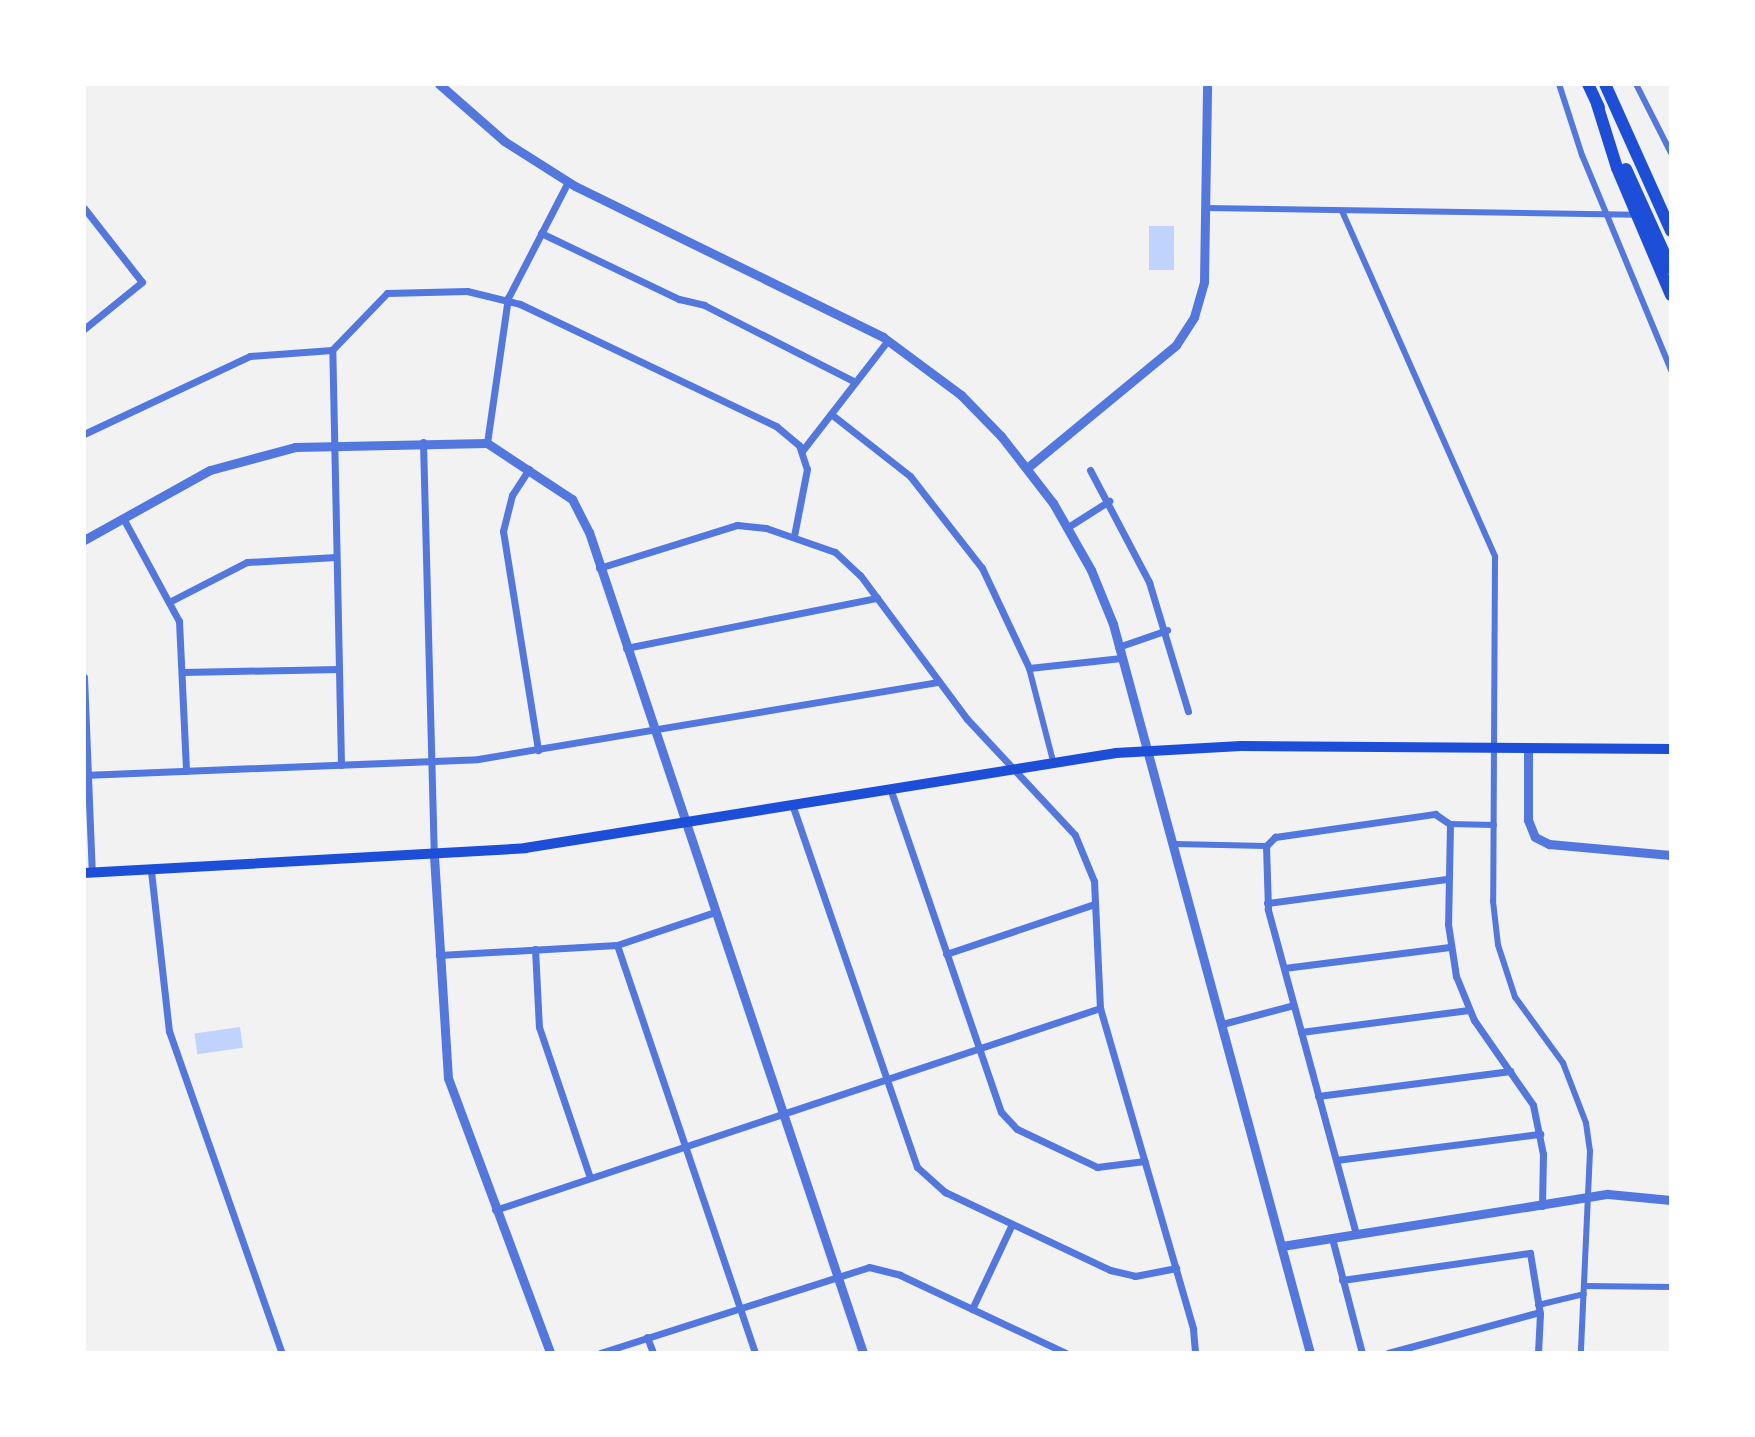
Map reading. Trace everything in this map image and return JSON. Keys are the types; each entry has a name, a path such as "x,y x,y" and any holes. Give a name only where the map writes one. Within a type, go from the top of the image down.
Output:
{"highway":[{"path":"1588,84 1671,268"},
{"path":"1605,84 1671,231"},
{"path":"1597,104 1617,168 1671,295"},
{"path":"1634,148 1671,214"}],"main road":[{"path":"88,873 434,856 525,848 1012,767 1149,751 1241,746 1671,749"}],"street":[{"path":"439,84 504,141 568,182 888,340 961,395 1027,468 1068,527 1106,604 1176,844 1310,1353"},
{"path":"1027,468 1176,345 1187,330 1204,281 1207,84"},
{"path":"1559,84 1671,370"},
{"path":"1636,84 1671,153"},
{"path":"487,443 507,300 568,182"},
{"path":"84,208 142,282 84,329"},
{"path":"1205,208 1671,214"},
{"path":"1342,211 1491,543 1497,578 1493,901 1505,973 1528,1020 1563,1063 1577,1092 1590,1151 1581,1353"},
{"path":"541,233 679,299 704,305 855,382"},
{"path":"84,434 250,356 332,350 387,293 467,291 507,300 776,426 802,451 808,480 794,536"},
{"path":"802,451 888,340"},
{"path":"332,350 341,765"},
{"path":"831,414 910,476 982,568 1029,668 1053,761"},
{"path":"423,442 434,856 448,1078 493,1211 550,1353"},
{"path":"84,540 231,461 284,448 334,444 487,443 572,499 599,568 686,822 863,1353"},
{"path":"529,468 512,495 503,531 538,750"},
{"path":"1090,470 1129,535 1167,630 1188,711"},
{"path":"1068,527 1109,501"},
{"path":"123,518 171,601 182,637 186,771"},
{"path":"599,568 724,526 752,526 794,536 835,552 877,598 939,682 1083,847 1095,904 1100,1008 1176,1268 1195,1353"},
{"path":"171,601 247,562 336,557"},
{"path":"626,648 877,598"},
{"path":"1118,647 1167,630"},
{"path":"1029,668 1121,658"},
{"path":"183,672 339,669"},
{"path":"84,677 88,873"},
{"path":"86,775 431,762 538,750 939,682"},
{"path":"1528,749 1528,820 1535,837 1549,844 1671,855"},
{"path":"890,788 995,1101 1017,1129 1097,1167 1145,1161"},
{"path":"792,804 910,1155 925,1176 945,1192 1124,1275 1176,1268"},
{"path":"1356,1234 1267,903 1266,846 1275,837 1435,814 1450,824 1494,825"},
{"path":"1450,824 1450,947 1469,1010 1533,1105 1540,1134 1542,1206"},
{"path":"1176,844 1266,846"},
{"path":"151,871 169,1031 282,1353"},
{"path":"1267,903 1448,879"},
{"path":"946,954 1095,904"},
{"path":"439,955 617,945 715,912"},
{"path":"617,945 755,1353"},
{"path":"1284,968 1450,947"},
{"path":"535,949 539,1027 590,1178"},
{"path":"1222,1024 1294,1005"},
{"path":"493,1211 1100,1008"},
{"path":"1301,1032 1469,1010"},
{"path":"1318,1096 1510,1071"},
{"path":"1336,1160 1540,1134"},
{"path":"1282,1246 1608,1194 1671,1200"},
{"path":"972,1309 1012,1224"},
{"path":"1332,1238 1362,1353"},
{"path":"1342,1280 1530,1253 1539,1309 1538,1353"},
{"path":"600,1353 837,1274 869,1267 888,1270 1066,1353"},
{"path":"1388,1353 1539,1309 1584,1290 1671,1287"},
{"path":"647,1337 653,1353"}],"water":[{"path":"1149,226 1174,226 1174,270 1149,270"},
{"path":"240,1027 243,1048 197,1054 194,1033"}]}
